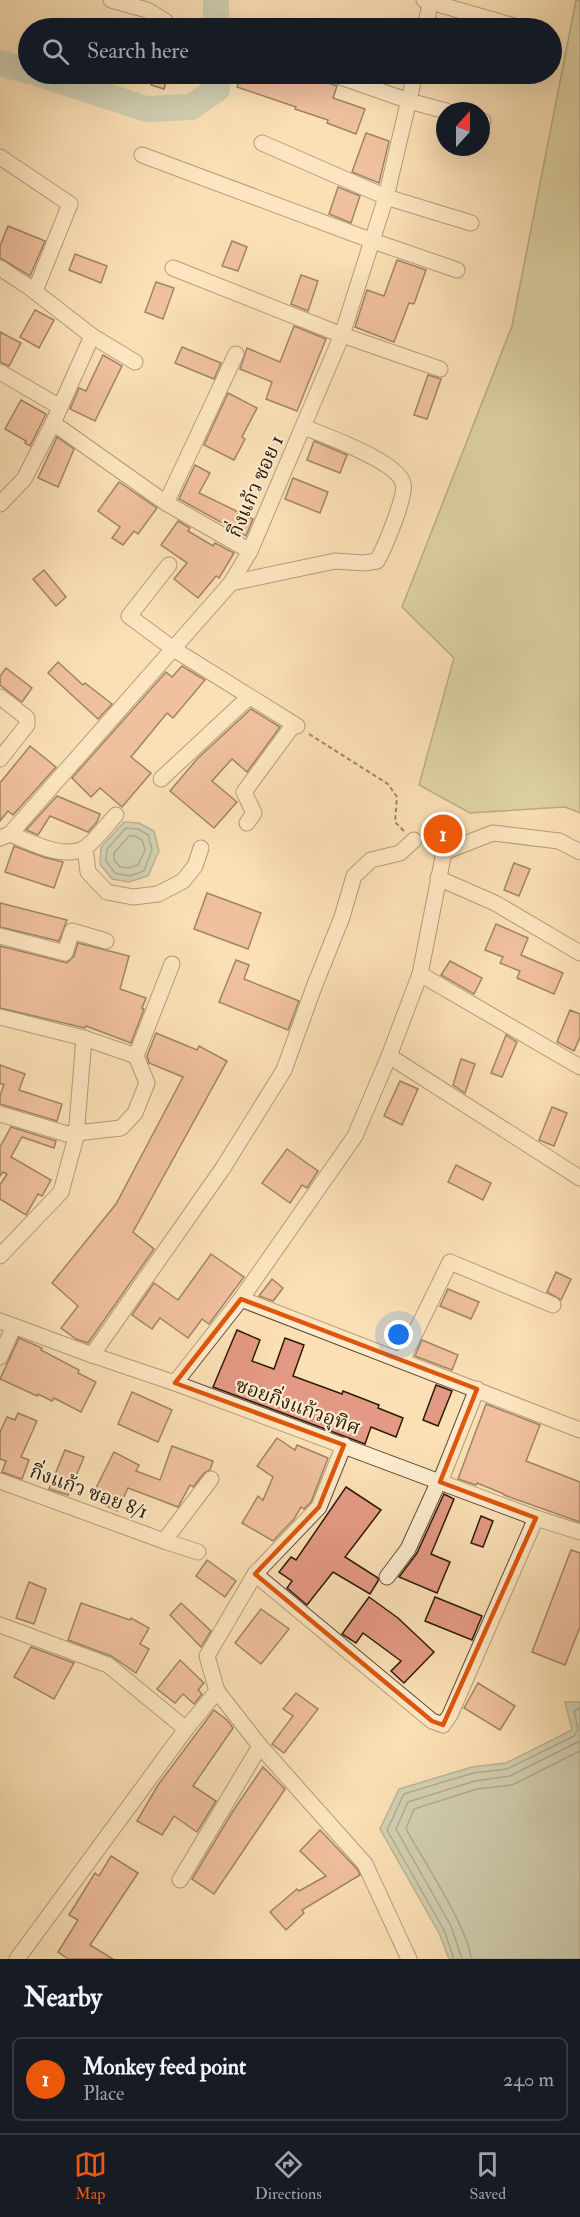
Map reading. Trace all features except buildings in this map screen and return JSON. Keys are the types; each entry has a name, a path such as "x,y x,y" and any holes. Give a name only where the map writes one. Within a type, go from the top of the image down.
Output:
{"street":[{"path":"111,0 148,5 162,18"},
{"path":"426,18 428,1 486,18"},
{"path":"361,84 436,108"},
{"name":"กิ่งแก้ว ซอย 1","path":"5,836 231,583 250,550 342,335 386,197 413,84"},
{"path":"262,143 386,197 471,223"},
{"path":"142,155 457,270"},
{"path":"0,157 70,204 34,291"},
{"path":"0,268 92,336 135,362"},
{"path":"173,268 342,335 440,369"},
{"path":"3,495 24,479 53,423 92,336"},
{"path":"166,503 236,354"},
{"path":"0,372 60,407"},
{"path":"53,423 166,503 250,550"},
{"path":"231,583 335,561 364,563 377,561 384,549 402,497 404,484 398,473 368,454 304,427"},
{"path":"169,565 129,616 172,648 296,725 244,792 254,813 247,823"},
{"path":"0,697 27,718 27,725 0,759"},
{"path":"161,779 249,697"},
{"path":"5,836 55,850 71,852 85,848 116,815"},
{"path":"175,1383 241,1299 355,1136 420,974 444,852 493,832 559,841 580,852"},
{"path":"92,1356 223,1168 284,1070 342,917 354,876 371,860 400,853 414,840"},
{"path":"85,848 88,872 106,892 133,897 158,894 183,881 195,866 201,848"},
{"path":"438,878 495,903 580,953"},
{"path":"0,936 65,953 72,931 106,941"},
{"path":"0,1114 67,1134 121,1128 135,1113 147,1083 136,1056 172,964"},
{"path":"420,974 580,1067"},
{"path":"0,1017 84,1038 136,1056"},
{"path":"0,1256 61,1192 77,1133 84,1038"},
{"path":"389,1056 580,1178"},
{"path":"402,1360 450,1262 552,1305"},
{"path":"241,1299 580,1430"},
{"path":"0,1357 7,1323"},
{"name":"ซอยกิ่งแก้วอุทิศ","path":"7,1323 92,1356 175,1383 344,1445 536,1518 580,1532"},
{"path":"387,1577 408,1549 440,1482 477,1389"},
{"path":"344,1445 319,1507 255,1574 207,1656 217,1691 260,1746 365,1864 409,1959"},
{"path":"164,1541 211,1479"},
{"name":"กิ่งแก้ว ซอย 8/1","path":"0,1481 198,1552"},
{"path":"255,1574 432,1721 443,1725 450,1715 536,1518"},
{"path":"0,1625 108,1665 186,1729"},
{"path":"17,1959 186,1729 217,1691"},
{"path":"180,1880 260,1746"}],"path":[{"path":"296,725 387,784 397,797 394,822 414,840"}],"highlighted area":[{"path":"241,1299 477,1389 440,1482 536,1518 443,1725 432,1721 255,1574 319,1507 344,1445 175,1383"}],"green space":[{"path":"576,0 580,0 580,813 565,807 470,813 419,785 454,658 402,607 512,326 560,84 562,84 562,71"}],"water":[{"path":"124,822 139,823 154,831 159,851 148,876 129,882 112,879 100,864 101,847"},
{"path":"565,1702 580,1702 580,1959 449,1959 439,1933 380,1829 399,1789 472,1767 506,1763 572,1730"}],"waterway":[{"path":"216,0 216,18"},
{"path":"0,63 18,68"},
{"path":"70,84 146,109 191,107 217,89 217,84"}],"place":[{"name":"Monkey feed point","path":"443,834"}]}
